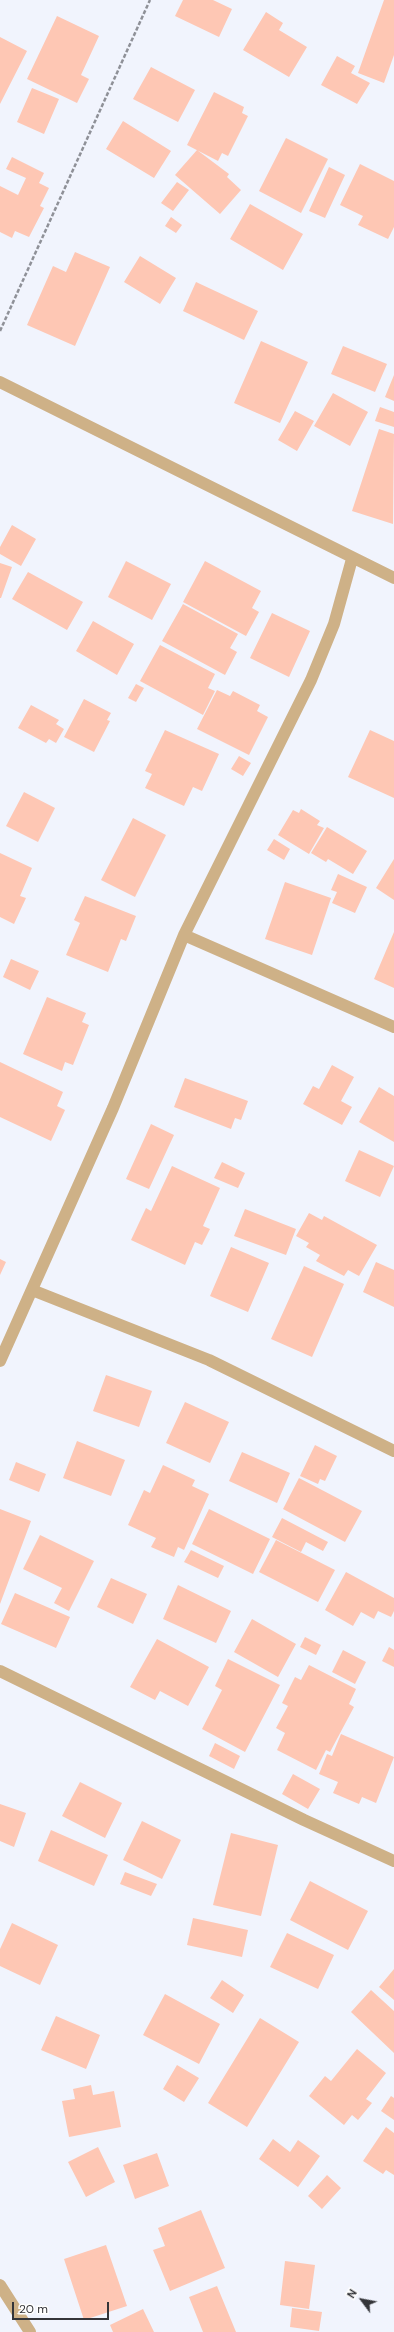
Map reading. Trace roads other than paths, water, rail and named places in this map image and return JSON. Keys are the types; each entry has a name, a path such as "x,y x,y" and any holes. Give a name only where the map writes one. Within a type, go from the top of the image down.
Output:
{"street":[{"path":"0,382 352,559 394,578"},
{"path":"0,1360 113,1108 184,936 311,680 334,624 352,559"},
{"path":"184,936 394,1027"},
{"path":"32,1290 209,1360 394,1451"},
{"path":"0,1671 304,1820 394,1861"},
{"path":"0,2285 30,2332"}]}
